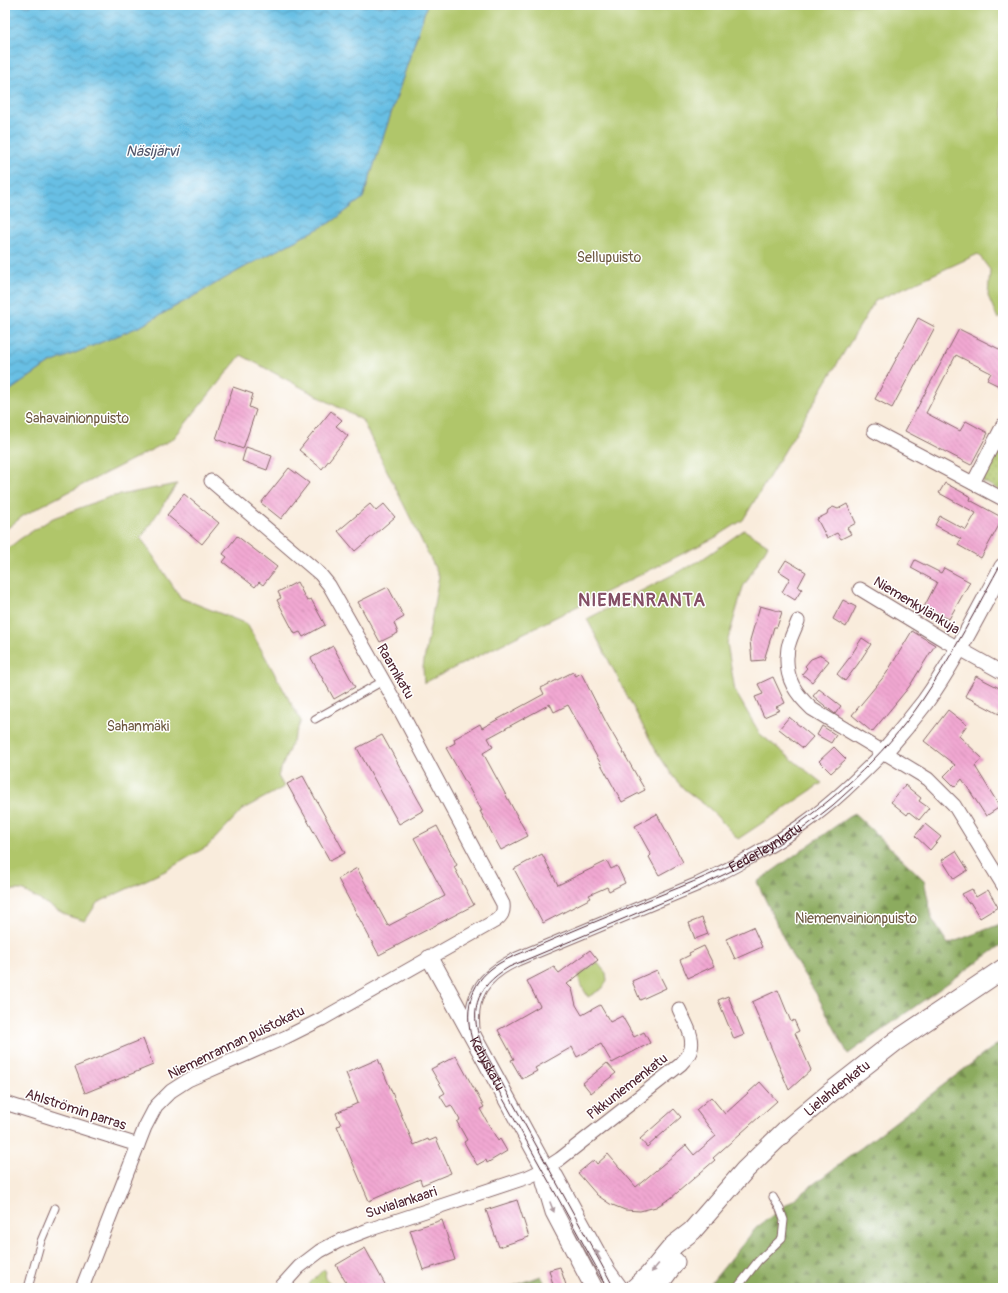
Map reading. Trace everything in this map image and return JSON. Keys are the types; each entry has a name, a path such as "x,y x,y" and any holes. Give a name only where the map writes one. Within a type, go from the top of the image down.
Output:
{"main road":[{"name":"Lielahdenkatu","path":"635,1288 649,1275 674,1245 692,1231 745,1170 787,1128 896,1041 1003,969"},
{"name":"Lielahdenkatu","path":"656,1288 682,1253 692,1231"}],"street":[{"path":"973,483 1003,425"},
{"path":"874,431 1003,499"},
{"name":"Raamikatu","path":"211,481 320,574 329,585 401,712 503,904 503,913"},
{"name":"Federleynkatu","path":"475,1040 472,1021 476,995 488,978 499,968 524,956 698,884 747,860 803,825 831,803 862,775 884,752 925,701 959,648 1003,567"},
{"name":"Niemenkylänkuja","path":"860,589 1003,673"},
{"path":"798,621 788,646 787,662 789,676 794,690 812,710 928,779 954,805 1003,885"},
{"name":"Niemenrannan puistokatu","path":"82,1288 145,1127 156,1106 171,1091 188,1080 286,1037 322,1019 495,921 500,918 503,913"},
{"name":"Kehyskatu","path":"430,958 545,1169 555,1177 606,1270 619,1288"},
{"name":"Pikkuniemenkatu","path":"545,1169 560,1159 681,1064 689,1055 692,1046 691,1035 679,1009"},
{"name":"Ahlströmin parras","path":"5,1103 138,1145"},
{"name":"Kehyskatu","path":"545,1169 545,1182 554,1212 594,1288"},
{"name":"Suvialankaari","path":"280,1288 299,1268 320,1251 337,1242 374,1228 528,1177 545,1169"}],"lane":[{"path":"315,719 383,681"},
{"path":"737,1288 758,1261 782,1238 784,1220 773,1197"},
{"path":"28,1288 41,1241 55,1208"}],"green space":[{"name":"Sellupuisto","path":"427,5 1003,5 1003,314 998,319 988,296 990,270 978,254 875,301 743,520 716,537 424,683 423,667 439,576 362,420 241,355 173,439 41,506 23,516 5,530 5,394 48,364 141,326 243,268 333,221 363,198"},
{"path":"1003,444 1003,492 982,481"},
{"name":"Sahanmäki","path":"177,484 141,538 181,598 247,624 301,721 278,776 284,787 243,809 208,846 165,871 97,903 85,921 68,916 22,890 5,890 5,551 20,539 53,518 109,497"},
{"path":"744,530 768,545 743,587 727,643 735,691 760,734 822,783 738,839 709,808 684,789 674,778 656,751 587,619 701,560"},
{"name":"Niemenvainionpuisto","path":"854,813 924,880 932,919 948,944 1003,923 1003,944 848,1054 817,995 791,954 757,882"},
{"path":"597,962 606,973 607,980 603,988 588,997 580,983 579,975"},
{"path":"1003,1040 1003,1288 707,1288 756,1228"},
{"path":"324,1269 326,1272 325,1276 333,1288 312,1288 309,1284"},
{"path":"541,1276 547,1288 508,1288"}],"water":[{"name":"Näsijärvi","path":"5,5 427,5 363,198 333,221 243,268 141,326 48,364 5,394"}],"building":[{"path":"918,318 935,327 892,408 875,399"},
{"path":"959,329 1003,351 1003,388 987,380 991,373 956,355 926,413 960,431 966,421 988,433 971,465 905,431"},
{"path":"233,387 253,394 249,407 256,410 243,449 216,439"},
{"path":"331,411 342,420 336,426 348,436 322,469 299,450"},
{"path":"246,447 272,456 267,470 242,461"},
{"path":"289,468 309,483 281,519 261,503"},
{"path":"945,483 971,497 970,500 1003,518 981,558 958,545 961,539 935,525 940,516 966,530 976,513 939,493"},
{"path":"184,494 219,523 202,544 167,515"},
{"path":"370,504 376,511 384,504 395,517 355,551 338,531"},
{"path":"847,504 856,523 847,528 851,534 841,539 837,533 827,538 817,519 827,514 828,510 833,507 838,509"},
{"path":"237,536 277,567 263,585 259,582 255,587 223,562 227,557 223,554"},
{"path":"786,560 806,572 798,587 802,589 795,600 782,592 790,578 779,571"},
{"path":"915,560 941,573 944,568 970,582 949,619 924,607 937,582 911,568"},
{"path":"297,582 307,601 311,599 325,625 303,637 300,632 295,634 277,600 281,598 278,592"},
{"path":"388,587 404,617 394,623 398,633 380,642 358,602"},
{"path":"843,600 856,607 846,627 833,619"},
{"path":"760,606 782,612 777,627 774,627 764,660 752,661 750,640"},
{"path":"912,631 935,645 909,687 872,732 852,715 886,674"},
{"path":"862,638 871,644 845,681 837,674"},
{"path":"333,646 355,687 334,699 311,658"},
{"path":"821,655 829,661 812,682 802,674 807,668 805,666 811,659"},
{"path":"573,672 576,676 581,673 607,724 645,790 622,802 568,705 554,712 550,704 488,738 493,747 483,753 528,836 501,850 480,811 482,811 446,748 455,743 454,739 480,724 482,728 544,694 541,688"},
{"path":"976,676 1003,690 1003,706 999,714 965,696"},
{"path":"773,677 785,703 776,707 780,710 764,717 755,697 763,694 758,684"},
{"path":"819,689 841,706 835,714 813,696"},
{"path":"948,710 967,725 959,736 982,758 975,766 1000,807 986,816 962,779 955,787 944,776 955,765 924,741"},
{"path":"789,717 813,737 803,748 779,729"},
{"path":"822,726 836,735 831,743 817,735"},
{"path":"382,735 424,810 399,824 357,748"},
{"path":"834,747 846,759 831,773 819,761"},
{"path":"303,776 345,853 330,861 287,784"},
{"path":"905,785 921,798 919,801 929,808 919,820 909,812 907,815 891,802"},
{"path":"657,814 683,862 659,875 649,857 651,855 635,826"},
{"path":"925,824 941,837 930,850 915,836"},
{"path":"437,826 457,865 454,867 474,905 379,955 338,879 357,868 388,926 445,896 414,838"},
{"path":"956,851 968,870 954,879 942,860"},
{"path":"542,854 558,885 607,861 611,869 617,866 625,883 609,891 607,887 589,895 591,898 543,923 514,869"},
{"path":"972,889 976,897 988,890 998,907 980,918 970,902 968,903 962,894"},
{"path":"702,918 708,934 695,939 689,923"},
{"path":"753,927 762,947 735,959 726,939"},
{"path":"704,946 714,966 688,978 680,960 690,955 689,953"},
{"path":"590,950 598,960 567,984 572,989 576,1005 582,1015 600,1005 610,1022 622,1016 634,1037 644,1032 650,1043 612,1063 601,1044 577,1057 572,1047 535,1068 537,1071 522,1079 511,1060 514,1059 498,1030 540,1006 527,981 554,967 559,973"},
{"path":"657,970 666,988 640,1000 632,981"},
{"path":"778,990 791,1022 794,1020 799,1031 795,1033 811,1070 789,1090 752,1002"},
{"path":"728,996 744,1035 734,1039 718,1000"},
{"path":"143,1039 153,1065 85,1093 75,1067"},
{"path":"456,1056 484,1107 480,1109 498,1141 500,1139 507,1151 487,1163 486,1160 477,1165 464,1142 467,1140 457,1122 460,1120 451,1105 447,1107 440,1096 445,1093 431,1069"},
{"path":"378,1059 414,1145 428,1139 429,1141 436,1138 451,1173 422,1185 420,1179 369,1201 337,1126 341,1125 336,1113 358,1103 346,1073"},
{"path":"607,1063 616,1073 591,1093 583,1083"},
{"path":"760,1082 777,1101 713,1158 715,1160 671,1198 656,1207 640,1211 625,1210 610,1204 597,1195 578,1173 594,1160 597,1164 608,1154 636,1187 686,1145 694,1155 716,1136 696,1110 711,1097 725,1114"},
{"path":"674,1109 681,1117 647,1147 640,1139"},
{"path":"517,1200 529,1237 499,1247 486,1210"},
{"path":"442,1220 455,1260 423,1270 410,1230"},
{"path":"365,1248 387,1288 349,1288 336,1265"},
{"path":"560,1267 567,1288 554,1288 549,1270"}],"tram line":[{"path":"606,1288 600,1274 475,1048 469,1027 469,1016 472,995 476,986 491,969 508,959 572,931 693,882 738,861 767,845 832,798 872,761 907,721 923,699 955,648 1003,560"},
{"path":"614,1288 484,1050 476,1024 477,1002 481,993 497,975 509,967 694,889 748,863 805,827 853,787"}],"district":[{"name":"NIEMENRANTA","path":"642,600"}],"park label":[{"name":"Sahavainionpuisto","path":"77,418"}]}
